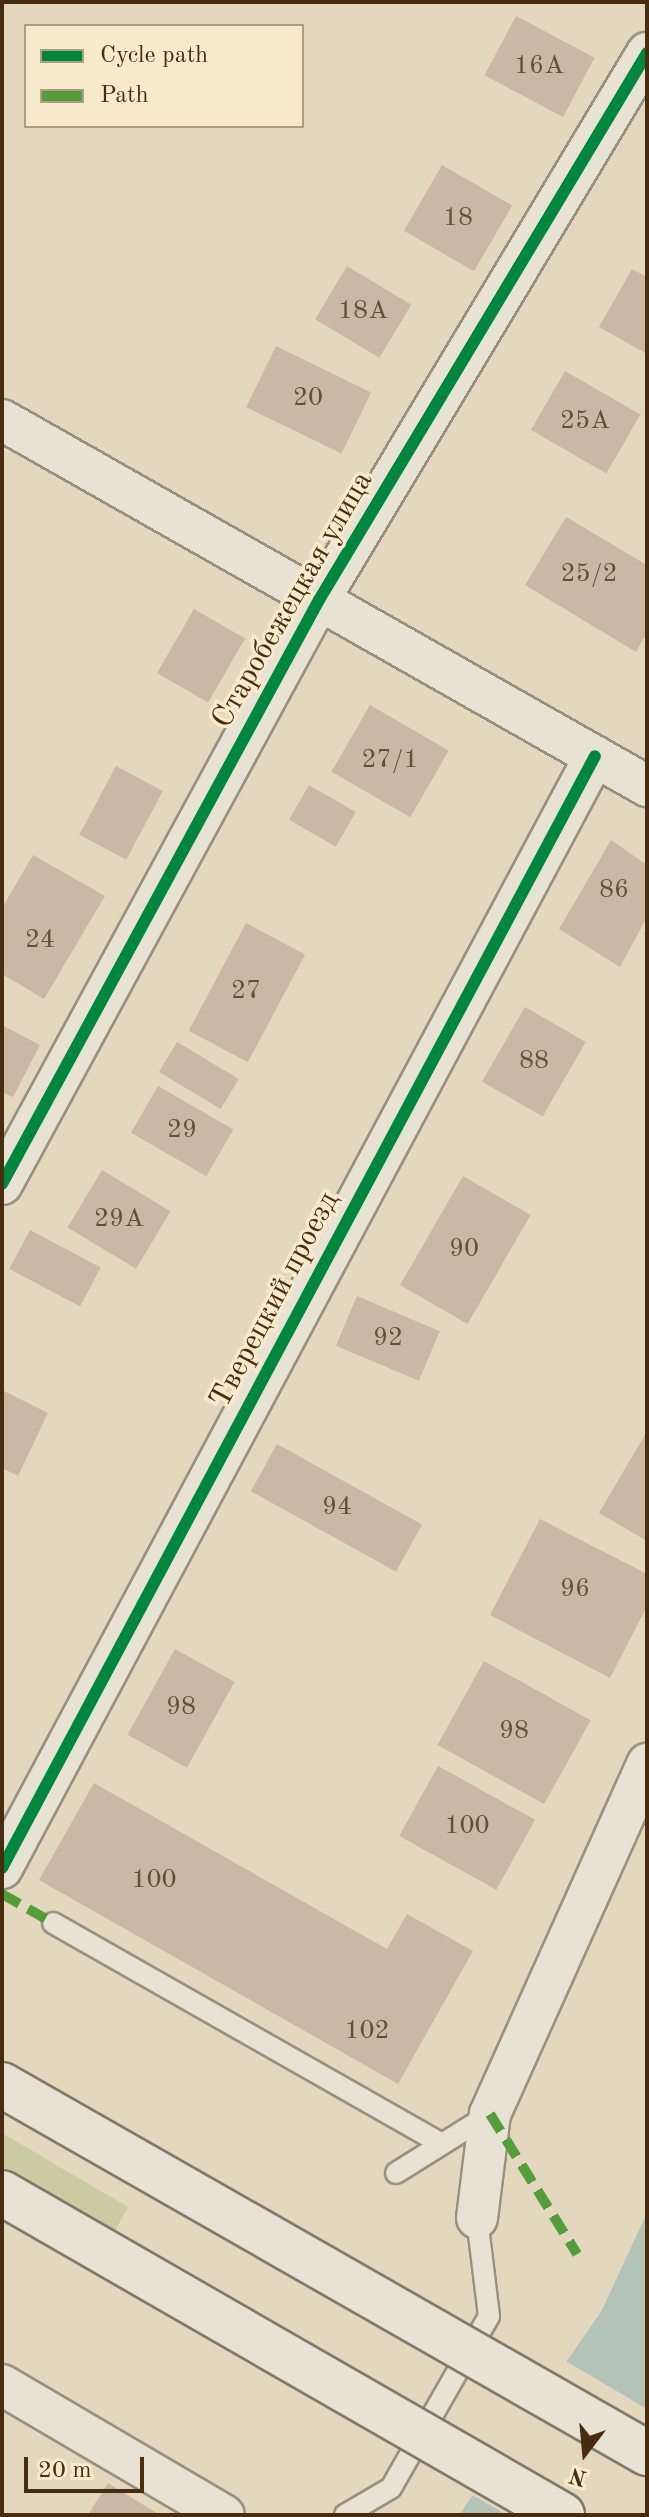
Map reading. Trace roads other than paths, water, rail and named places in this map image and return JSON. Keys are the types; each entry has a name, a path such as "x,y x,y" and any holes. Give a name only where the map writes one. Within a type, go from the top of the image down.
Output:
{"main road":[{"path":"2,2085 647,2453"},
{"path":"2,2193 562,2515"}],"street":[{"name":"Старобежецкая улица","path":"2,1184 319,600 647,53"},
{"path":"2,420 647,786"},
{"name":"Тверецкий проезд","path":"2,1868 595,756"},
{"path":"477,2218 490,2114 647,1764"},
{"path":"2,2385 224,2515"}],"lane":[{"path":"53,1923 442,2144"},
{"path":"396,2173 490,2114"},
{"path":"345,2515 391,2488 489,2316 477,2218"}]}
